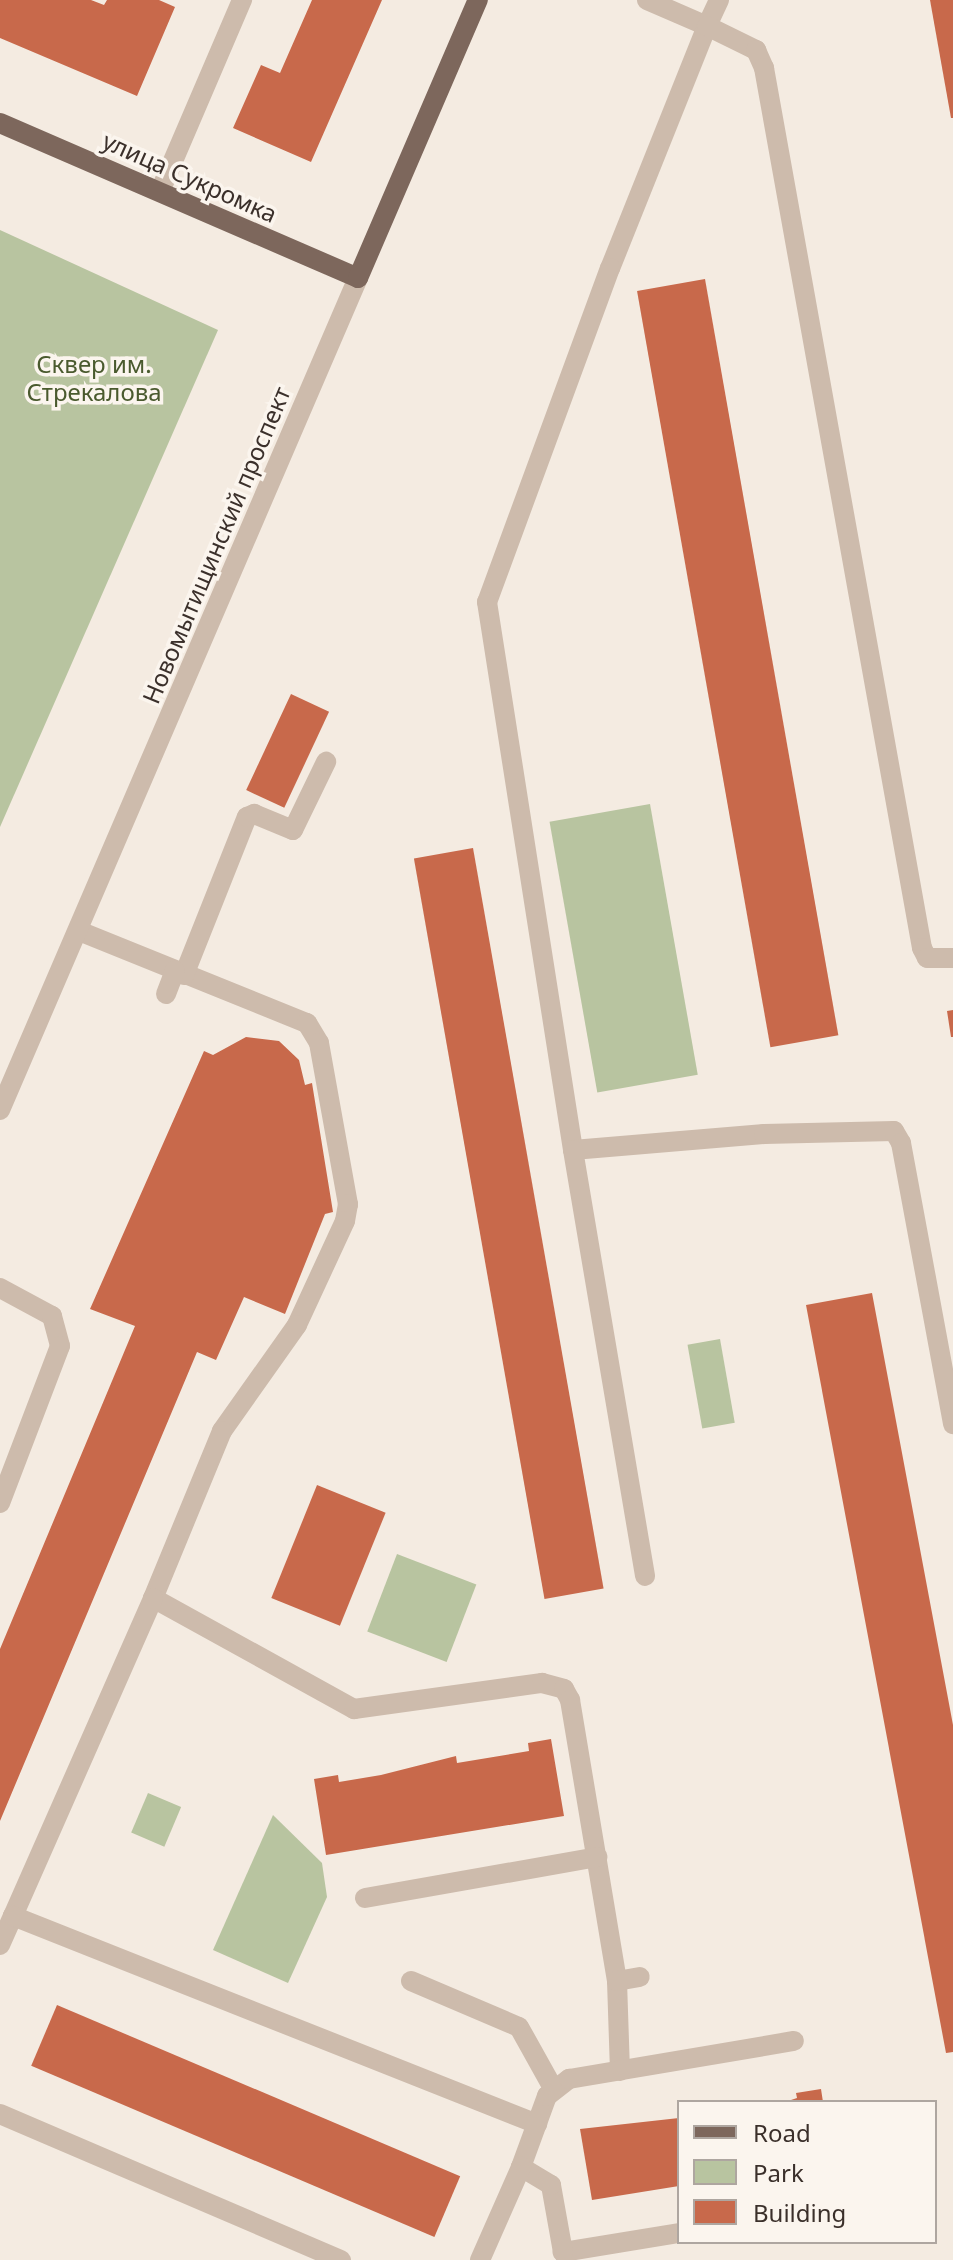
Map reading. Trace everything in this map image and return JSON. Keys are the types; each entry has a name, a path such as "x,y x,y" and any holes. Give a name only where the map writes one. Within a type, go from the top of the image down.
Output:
{"main road":[{"name":"Новомытищинский проспект","path":"358,278 478,0"},
{"name":"улица Сукромка","path":"0,123 161,189 243,231 358,278"}],"street":[{"path":"161,189 242,0"},
{"path":"647,0 756,50 764,68 922,948 927,958 953,958"},
{"path":"645,1576 573,1150 487,602 610,268 719,0"},
{"name":"Новомытищинский проспект","path":"0,1109 358,278"},
{"path":"166,994 179,973 247,817 254,814 293,830 326,762"},
{"path":"0,1945 153,1598 222,1431 297,1325 348,1213 314,1033 300,1018 179,973 79,931"},
{"path":"573,1150 734,1135 894,1131 901,1143 953,1424"},
{"path":"0,1288 45,1302 57,1325 60,1346 0,1503"},
{"path":"153,1598 359,1710 558,1685 570,1700 617,1981 620,2071"},
{"path":"365,1898 597,1857"},
{"path":"13,1916 537,2124"},
{"path":"617,1981 640,1977"},
{"path":"411,1981 519,2027 553,2088"},
{"path":"480,2260 553,2088 569,2079 794,2041"},
{"path":"0,2114 341,2260"},
{"path":"521,2167 551,2185 563,2252 677,2233"}],"green space":[{"name":"Сквер им. Стрекалова","path":"0,230 218,330 0,827"},
{"path":"650,804 698,1075 597,1093 550,822"},
{"path":"720,1339 735,1423 702,1428 688,1345"},
{"path":"397,1554 476,1584 447,1662 367,1631"},
{"path":"148,1793 181,1807 164,1847 131,1833"},
{"path":"273,1815 322,1863 327,1897 288,1983 213,1950"}],"building":[{"path":"0,0 91,0 104,5 107,0 159,0 175,7 137,96 0,38"},
{"path":"312,0 382,0 311,162 233,128 261,65 280,73"},
{"path":"930,0 953,0 953,118 951,118"},
{"path":"705,279 838,1035 770,1047 637,291"},
{"path":"291,694 329,712 284,808 246,790"},
{"path":"473,848 604,1589 544,1599 414,858"},
{"path":"953,1010 953,1037 951,1037 947,1011"},
{"path":"246,1037 279,1041 299,1060 305,1085 312,1083 333,1212 325,1214 285,1314 244,1297 216,1360 197,1352 0,1821 0,1649 135,1326 90,1309 204,1051 213,1055"},
{"path":"872,1293 953,1725 953,2052 946,2053 806,1305"},
{"path":"317,1485 386,1513 340,1626 271,1598"},
{"path":"551,1739 564,1816 326,1855 314,1779 338,1775 339,1782 456,1756 457,1763 529,1751 528,1743"},
{"path":"57,2005 460,2176 434,2237 31,2066"},
{"path":"821,2089 823,2100 791,2100 797,2098 796,2093"},
{"path":"677,2118 677,2186 592,2200 580,2129"}]}
